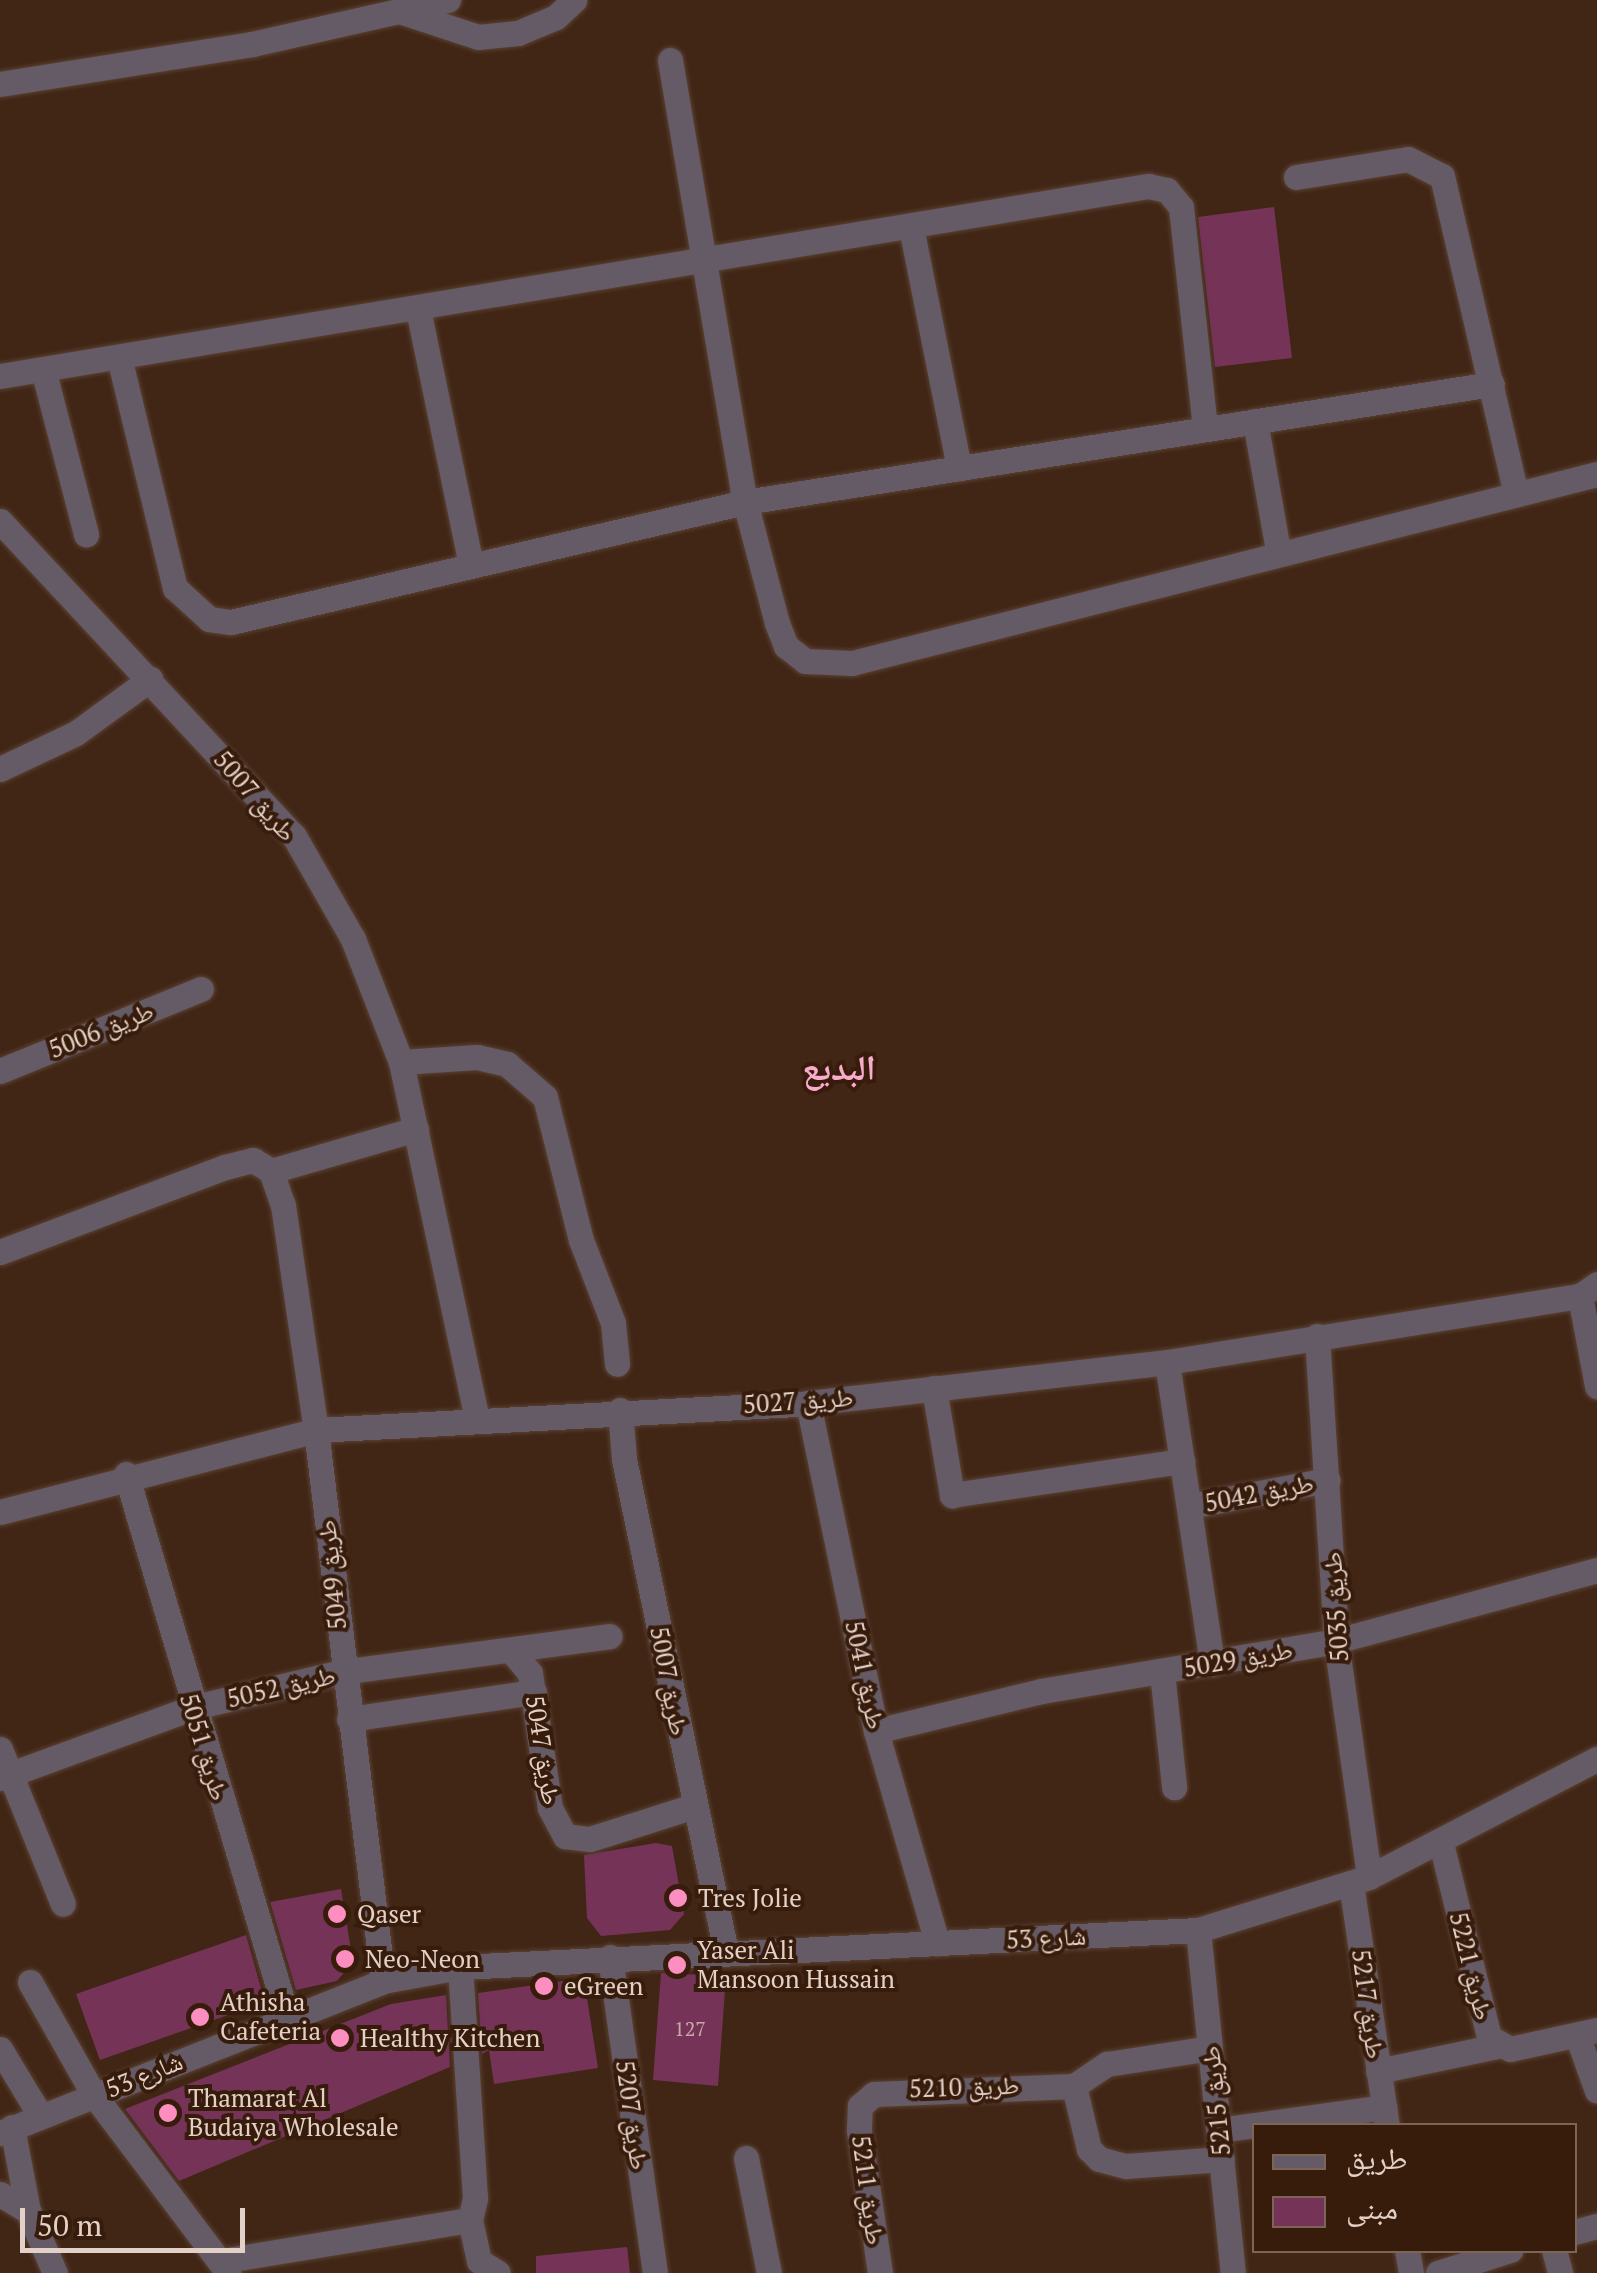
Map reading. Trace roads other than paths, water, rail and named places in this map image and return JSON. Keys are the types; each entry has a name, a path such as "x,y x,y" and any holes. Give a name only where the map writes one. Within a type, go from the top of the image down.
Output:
{"street":[{"path":"0,84 252,44 448,0"},
{"path":"402,12 478,36 518,32 556,17 574,0"},
{"path":"670,60 701,262 745,502 786,646 804,661 828,666 1515,490 1597,474"},
{"path":"1296,176 1408,159 1442,176 1515,490"},
{"path":"0,376 418,310 1148,186 1167,190 1182,207 1206,429"},
{"path":"911,226 959,468"},
{"path":"418,310 470,565"},
{"path":"119,357 175,588 208,619 254,620 470,565 745,502 1492,384"},
{"path":"43,369 86,534"},
{"path":"1255,421 1278,550"},
{"name":"طريق 5007","path":"0,521 294,836 353,940 402,1062 477,1418"},
{"path":"0,769 76,733 150,679"},
{"name":"طريق 5006","path":"0,1071 201,989"},
{"path":"402,1062 477,1057 507,1064 544,1097 581,1240 613,1323 617,1364"},
{"path":"0,1252 225,1167 253,1160 271,1171 416,1129"},
{"name":"طريق 5049","path":"271,1171 284,1206 316,1430 341,1672 383,1981"},
{"path":"1588,1290 1597,1386"},
{"name":"طريق 5027","path":"0,1512 126,1474 316,1430 620,1410 808,1403 1168,1362 1588,1290"},
{"name":"طريق 5035","path":"1317,1336 1336,1641 1360,1880"},
{"path":"1168,1362 1212,1664"},
{"path":"934,1388 952,1495 1183,1462"},
{"name":"طريق 5041","path":"808,1403 876,1730 937,1943"},
{"name":"طريق 5007","path":"620,1410 624,1459 726,1952"},
{"name":"طريق 5051","path":"126,1474 191,1708 288,2017"},
{"name":"طريق 5042","path":"1190,1506 1328,1480"},
{"name":"طريق 5029","path":"876,1730 1041,1691 1336,1641 1597,1570"},
{"name":"طريق 5052","path":"5,1777 191,1708 341,1672 514,1654 610,1636"},
{"name":"طريق 5047","path":"514,1654 530,1673 550,1808 565,1836 590,1838 694,1806"},
{"path":"1162,1672 1174,1787"},
{"path":"349,1720 534,1692"},
{"path":"0,1749 5,1777 64,1904"},
{"name":"شارع 53","path":"6,2130 383,1981 460,1967 1198,1930 1360,1880 1441,1843 1597,1759"},
{"name":"طريق 5221","path":"1441,1843 1485,2024 1498,2046 1587,2033"},
{"name":"طريق 5217","path":"1360,1880 1386,2116"},
{"name":"طريق 5215","path":"1198,1930 1233,2273"},
{"name":"طريق 5207","path":"610,1957 655,2273"},
{"path":"460,1967 475,2198 470,2220 479,2261 498,2273"},
{"path":"30,1982 94,2094 224,2267 470,2220"},
{"path":"1587,2033 1597,2092"},
{"path":"1378,2070 1498,2046"},
{"path":"1210,2048 1108,2064 1074,2086 1089,2149 1099,2159 1126,2166 1222,2159"},
{"path":"0,2049 40,2116"},
{"name":"طريق 5210","path":"860,2106 874,2094 905,2088 1074,2086"},
{"name":"طريق 5211","path":"860,2106 880,2273"},
{"path":"1302,2123 1386,2116"},
{"path":"1219,2130 1252,2127"},
{"path":"6,2130 28,2211 55,2273"},
{"path":"746,2158 769,2273"},
{"path":"0,2194 28,2211"},
{"path":"1438,2273 1501,2253"}],"place":[{"name":"Tres Jolie","path":"678,1898"},
{"name":"Qaser","path":"337,1914"},
{"name":"Neo-Neon","path":"345,1959"},
{"name":"Yaser Ali Mansoon Hussain","path":"677,1965"},
{"name":"eGreen","path":"544,1986"},
{"name":"Athisha Cafeteria","path":"200,2017"},
{"name":"Healthy Kitchen","path":"340,2038"},
{"name":"Thamarat Al Budaiya Wholesale","path":"168,2113"}],"district":[{"name":"البديع","path":"839,1067"}]}
